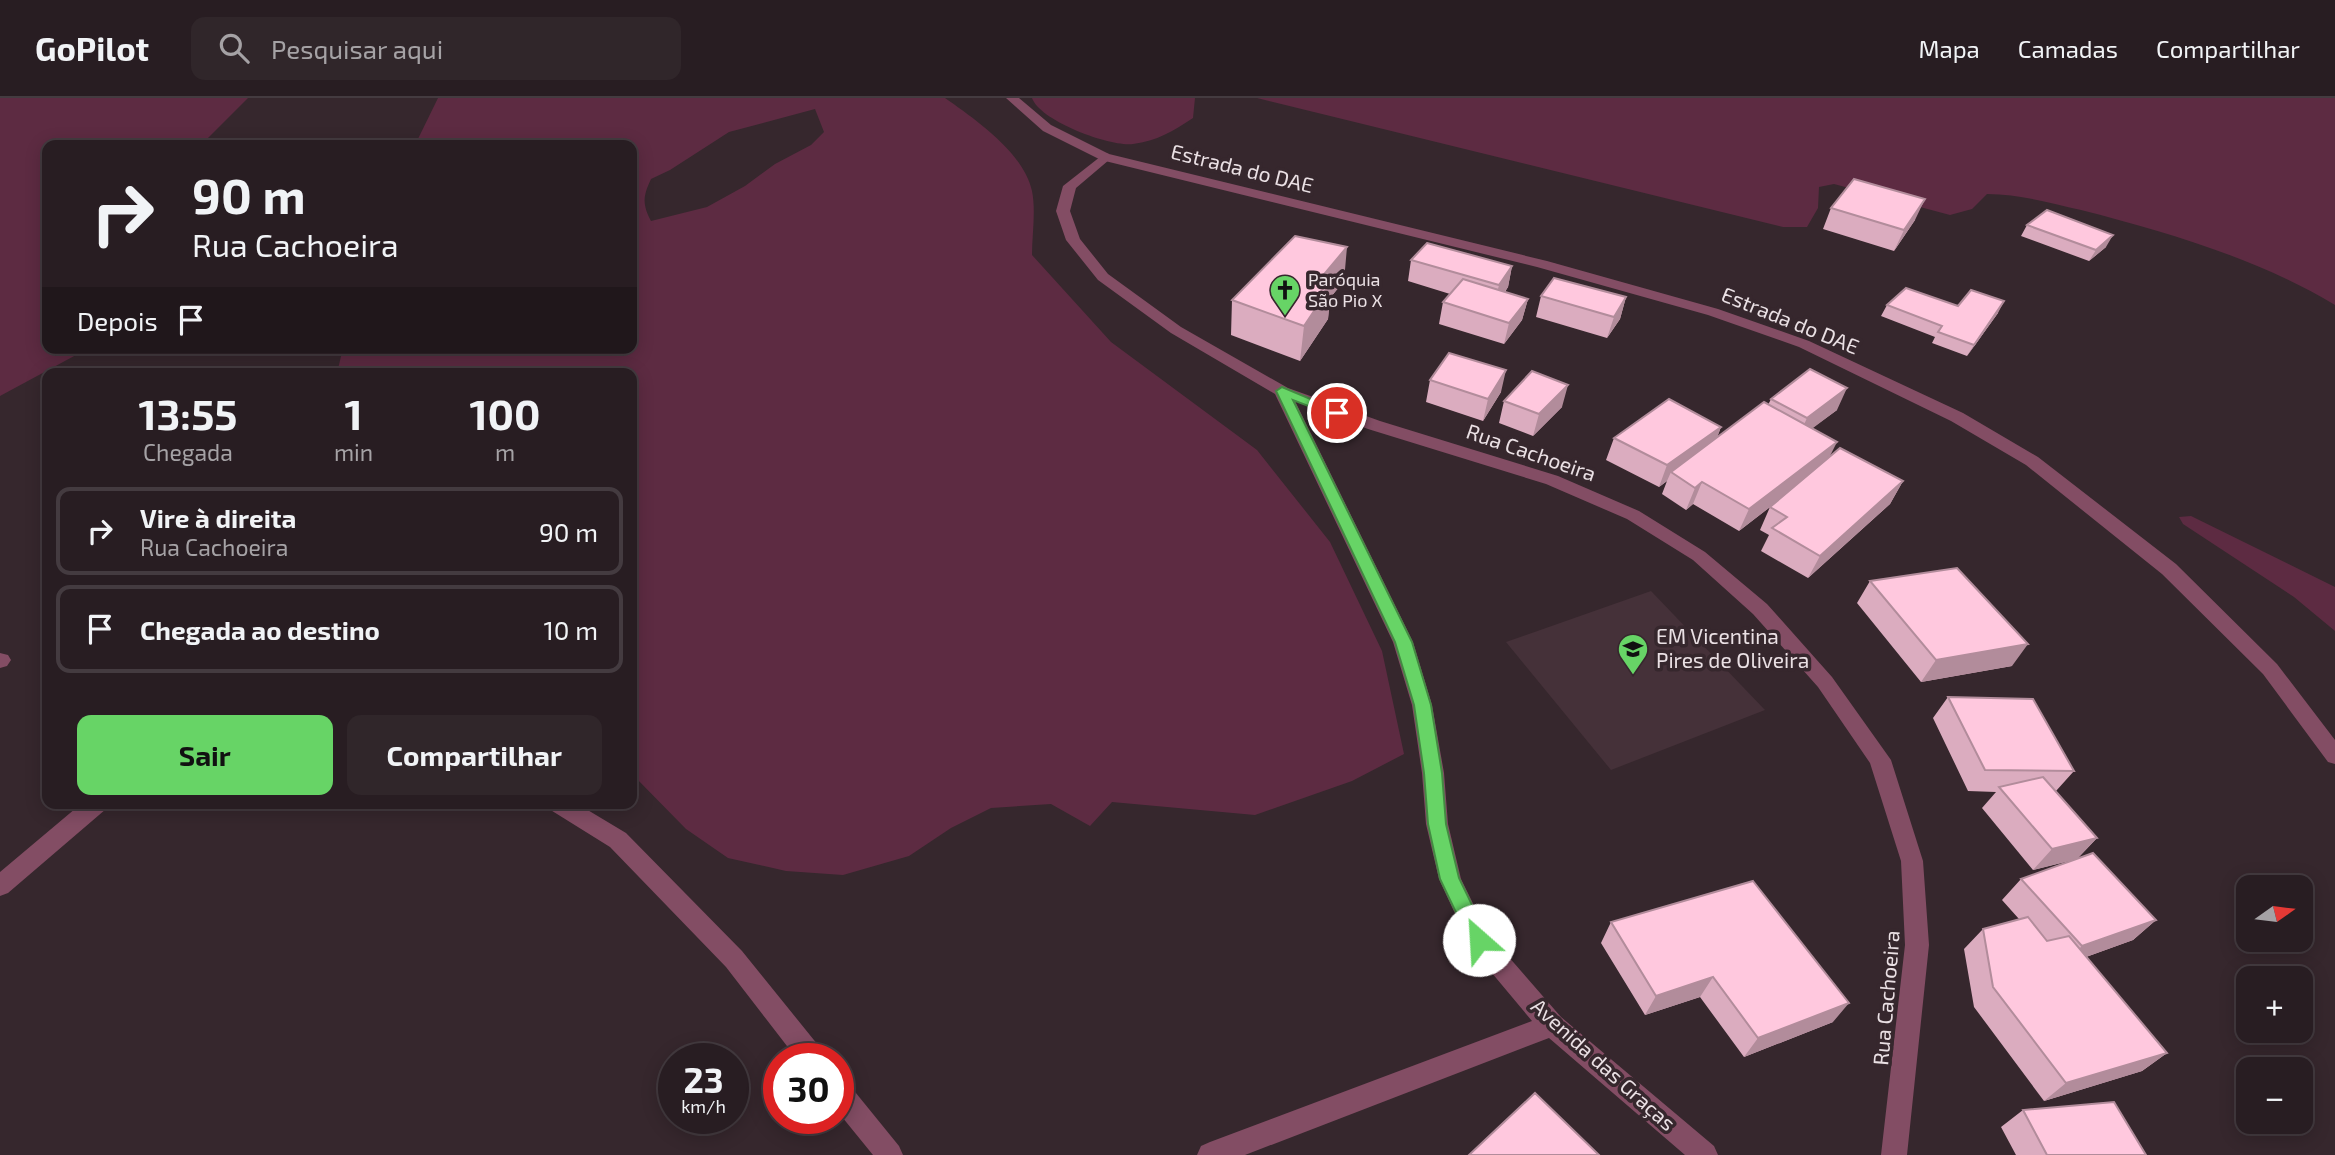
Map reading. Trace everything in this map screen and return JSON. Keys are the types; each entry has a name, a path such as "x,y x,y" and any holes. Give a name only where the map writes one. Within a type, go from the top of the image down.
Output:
{"street":[{"path":"1012,98 1047,128 1105,157"},
{"name":"Rua Cachoeira","path":"1105,157 1070,186 1063,211 1073,240 1103,277 1176,330 1282,391 1352,418 1552,480 1633,515 1699,556 1760,608 1825,682 1880,760 1912,861 1917,945 1894,1155"},
{"name":"Estrada do DAE","path":"1105,157 1542,264 1713,312 1804,344 1957,417 2032,461 2169,569 2270,669 2335,756"},
{"name":"Avenida das Graças","path":"1282,391 1404,642 1422,705 1433,773 1437,824 1450,879 1479,940 1552,1025 1705,1155"},
{"path":"0,886 91,809"},
{"path":"567,809 618,840 734,959 800,1043"},
{"path":"1210,1155 1552,1025"},
{"path":"854,1111 890,1155"}],"shaded area":[{"path":"0,98 248,98 206,140 42,140 42,354 78,354 52,368 42,368 42,373 0,396"},
{"path":"438,98 945,98 997,138 1019,163 1027,177 1034,207 1032,255 1111,342 1257,450 1330,542 1382,651 1404,754 1352,781 1255,815 1112,802 1090,826 1051,804 991,808 951,828 909,856 843,875 786,871 728,858 686,829 637,779 637,368 338,368 342,354 637,354 637,140 417,140","holes":["815,109 824,132 811,145 775,164 745,186 707,207 651,221 646,210 646,190 651,179 729,132"]},
{"path":"1032,98 1195,98 1193,118 1179,127 1150,140 1122,144 1093,137 1061,123 1038,107"},
{"path":"1257,98 2335,98 2335,305 2275,274 2212,248 2034,199 1987,194 1972,209 1950,215 1834,184 1819,187 1818,208 1807,227 1783,227"},
{"path":"2191,516 2335,587 2335,631 2294,597 2183,524 2179,517"},
{"name":"EM Vicentina Pires de Oliveira","path":"1651,591 1765,710 1611,770 1506,642"}],"building":[{"path":"1854,179 1925,199 1904,230 1831,208"},
{"path":"2047,210 2113,235 2096,250 2027,225"},
{"path":"1295,236 1347,247 1320,279 1332,284 1304,326 1232,300"},
{"path":"1427,243 1512,266 1499,285 1411,260"},
{"path":"1554,278 1626,297 1614,317 1541,296"},
{"path":"1463,279 1528,299 1509,323 1443,302"},
{"path":"1906,288 1958,306 1971,290 2004,301 1974,345 1938,332 1942,326 1887,305"},
{"path":"1449,353 1506,370 1488,399 1430,380"},
{"path":"1810,369 1847,388 1807,418 1771,399"},
{"path":"1532,371 1568,385 1539,414 1504,401"},
{"path":"1669,399 1721,427 1667,465 1614,438"},
{"path":"1764,402 1837,442 1749,509 1702,482 1695,488 1671,472"},
{"path":"1840,448 1903,481 1820,556 1772,528 1787,517 1770,507"},
{"path":"1957,568 2028,644 1936,660 1870,581"},
{"path":"1948,697 2033,699 2074,771 1985,770"},
{"path":"2043,777 2097,838 2052,849 1999,787"},
{"path":"2093,853 2156,920 2082,946 2021,879"},
{"path":"1753,881 1849,1003 1758,1038 1713,977 1656,996 1611,922"},
{"path":"2028,917 2047,941 2069,936 2167,1053 2066,1083 1993,987 1983,929"},
{"path":"1535,1093 1599,1155 1469,1155"},
{"path":"2114,1102 2146,1155 2047,1155 2023,1110"}],"place":[{"name":"Paróquia São Pio X","path":"1285,317"},
{"name":"EM Vicentina Pires de Oliveira","path":"1633,676"}],"route":[{"path":"1337,413 1282,391 1404,642 1422,705 1433,773 1437,824 1450,879 1479,940"}]}
